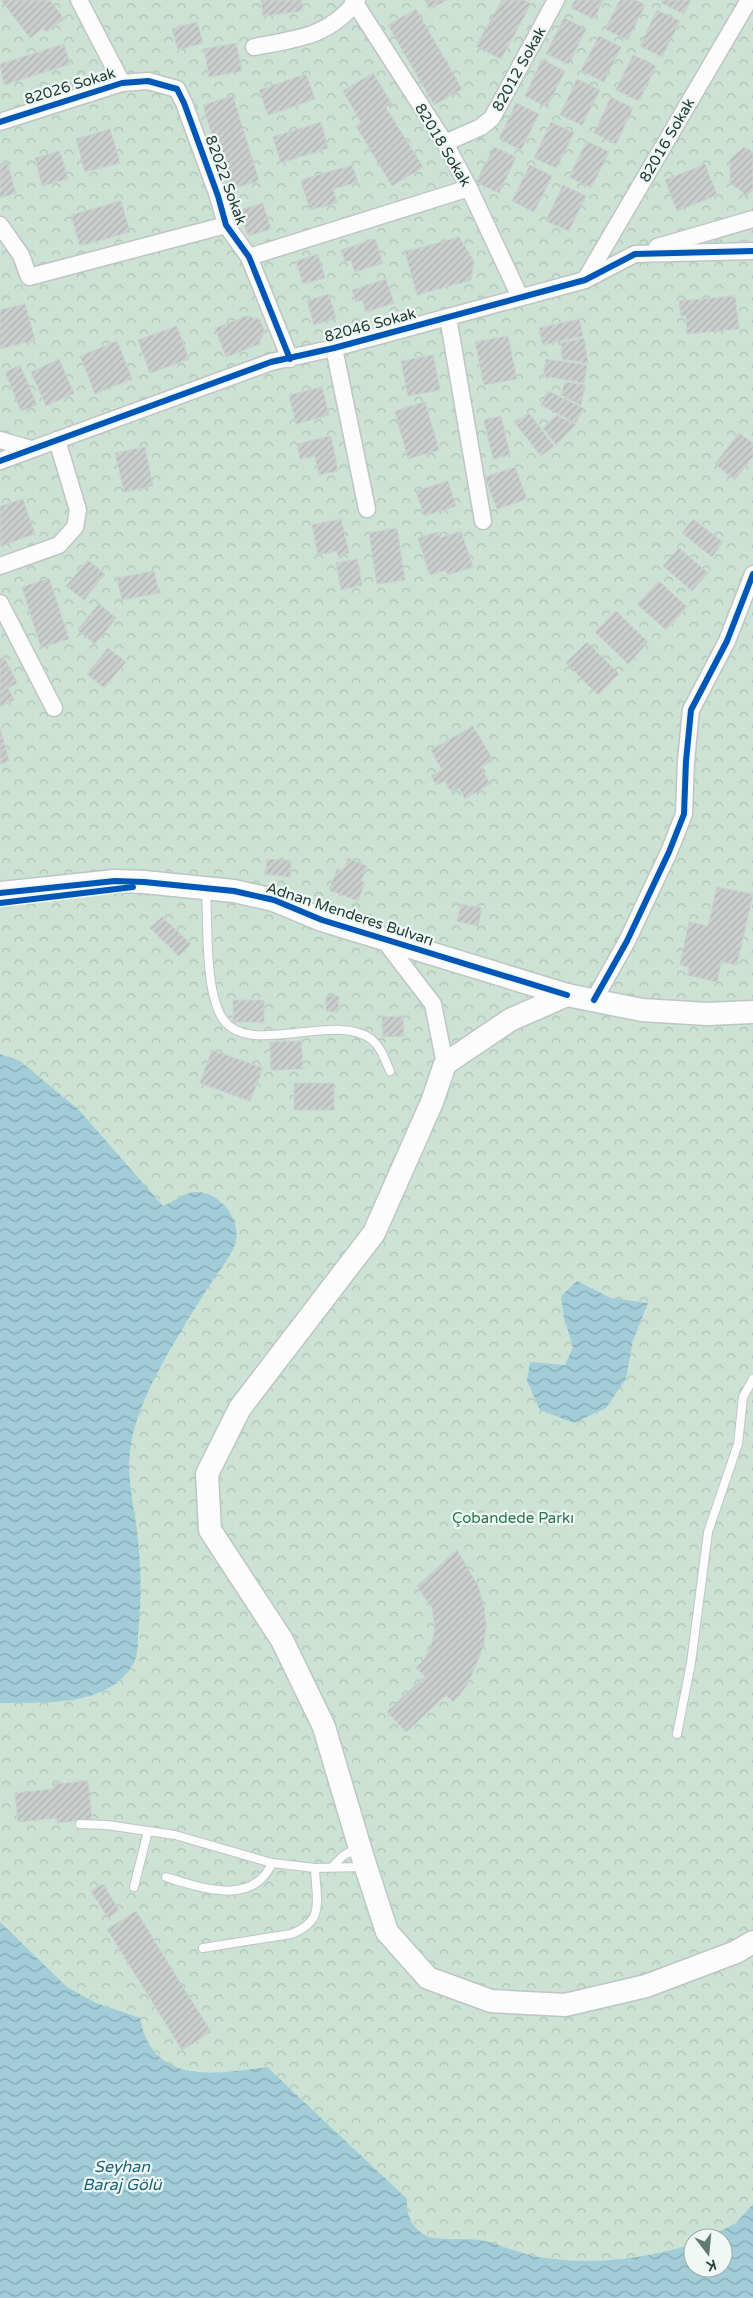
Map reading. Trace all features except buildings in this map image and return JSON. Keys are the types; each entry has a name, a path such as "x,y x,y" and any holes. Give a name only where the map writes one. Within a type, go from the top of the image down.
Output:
{"main road":[{"name":"Adnan Menderes Bulvarı","path":"0,893 115,881 206,887 234,891 274,900 322,920 567,995 642,1010 707,1014 753,1012"},
{"path":"567,995 510,1020 445,1064 432,1102 374,1233 240,1408 207,1474 210,1530 282,1640 324,1727 387,1932 428,1978 491,2000 565,2005 646,1986 736,1952 753,1942"}],"street":[{"path":"79,0 122,83"},
{"name":"82012 Sokak","path":"445,143 481,127 492,118 556,0"},
{"name":"82016 Sokak","path":"585,280 749,0"},
{"path":"254,47 301,38 329,28 355,1"},
{"name":"82018 Sokak","path":"355,1 445,143 469,188 520,298"},
{"name":"82026 Sokak","path":"0,122 122,83 148,81 177,89"},
{"name":"82022 Sokak","path":"177,89 184,103 218,196 226,225 249,257 290,359"},
{"path":"249,257 469,188"},
{"path":"635,254 753,219"},
{"path":"0,226 22,254 29,277 226,225"},
{"name":"82046 Sokak","path":"0,461 271,362 334,348 585,280 635,254 753,251"},
{"path":"448,317 483,521"},
{"path":"334,348 367,509"},
{"path":"0,440 30,449"},
{"path":"0,566 59,545 75,528 78,510 56,440"},
{"path":"594,1000 627,941 684,814 686,761 691,710 726,641 753,574"},
{"path":"0,603 54,708"},
{"path":"384,940 433,1004 445,1064"}],"lane":[{"path":"206,887 212,981 220,1014 226,1022 246,1033 270,1035 327,1029 357,1032 375,1043 390,1071"},
{"path":"677,1734 692,1663 708,1532 734,1458 740,1429 743,1397 753,1379"},
{"path":"80,1824 107,1825 175,1835 272,1863 316,1868 333,1866 348,1868 363,1856"},
{"path":"134,1887 148,1831"},
{"path":"333,1866 343,1856 363,1856"},
{"path":"166,1877 200,1888 233,1891 252,1886 264,1878 272,1863"},
{"path":"204,1948 292,1934 304,1929 313,1922 316,1911 316,1868"}],"green space":[{"name":"Çobandede Parkı","path":"0,0 753,0 753,2298 0,2298"}],"water":[{"path":"0,1054 20,1061 79,1110 163,1206 194,1192 212,1196 227,1208 232,1216 237,1235 230,1255 207,1289 162,1364 142,1405 135,1425 129,1466 140,1569 137,1650 134,1663 120,1680 106,1689 90,1696 54,1702 0,1703"},
{"path":"577,1281 611,1298 648,1303 633,1340 626,1379 606,1408 574,1423 540,1410 527,1381 530,1362 565,1365 573,1347 564,1318 561,1296"},
{"name":"Seyhan Baraj Gölü","path":"0,1922 67,1987 96,2003 140,2018 147,2040 158,2055 172,2065 189,2071 208,2073 267,2067 407,2199 411,2221 418,2230 428,2237 478,2240 529,2255 570,2261 632,2258 683,2247 683,2278 733,2278 733,2228 726,2228 736,2223 753,2204 753,2298 0,2298"}],"cycle path":[{"path":"0,122 122,83 148,81 177,89 184,103 218,196 226,225 249,257 290,359"},
{"path":"0,461 271,362 334,348 585,280 635,254 753,251"},
{"path":"594,1000 627,941 669,852 684,814 686,761 691,710 727,641 753,574"},
{"path":"0,893 115,881 234,891 274,900 322,920 567,995"},
{"path":"0,903 133,887"}]}
